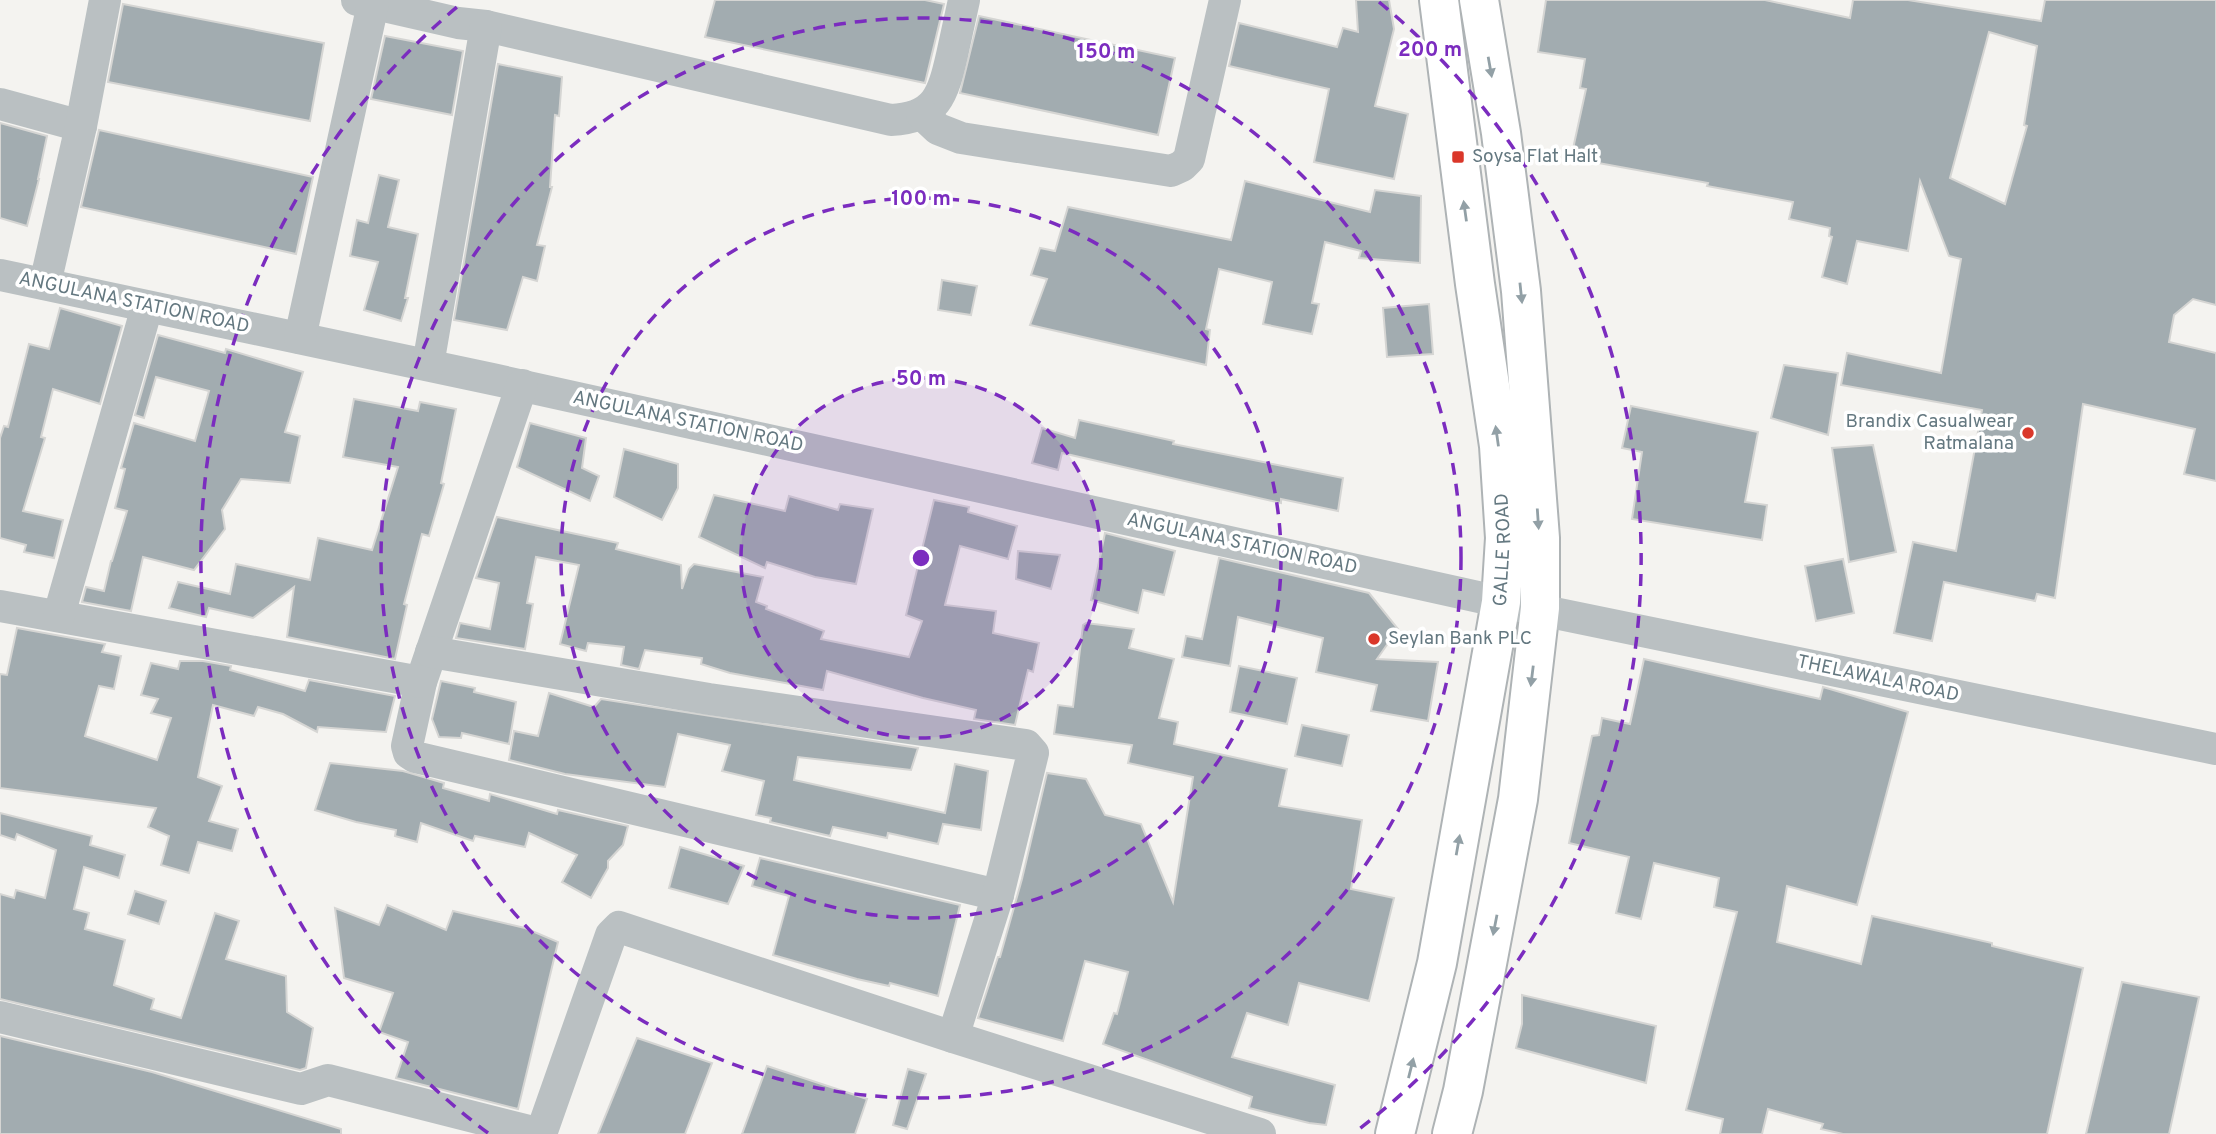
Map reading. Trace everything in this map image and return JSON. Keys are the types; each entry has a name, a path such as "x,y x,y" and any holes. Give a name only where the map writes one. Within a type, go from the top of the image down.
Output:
{"highway":[{"name":"GALLE ROAD","path":"1395,1134 1437,962 1501,602 1506,538 1499,446 1439,0"},
{"name":"GALLE ROAD","path":"1452,1134 1463,1091 1518,799 1540,608 1540,538 1521,291 1502,133 1479,0"}],"street":[{"path":"45,284 81,126 105,0"},
{"path":"300,338 365,2 469,16 891,120 909,119 934,105 945,86 964,0"},
{"path":"922,114 938,129 961,138 1171,171 1189,159 1225,0"},
{"path":"428,365 469,16"},
{"path":"0,104 81,126"},
{"name":"ANGULANA STATION ROAD","path":"0,275 522,385 1501,602 1540,608"},
{"path":"59,615 147,307"},
{"path":"522,385 421,682 407,746 409,753 415,757 998,895"},
{"path":"0,606 421,682"},
{"name":"THELAWALA ROAD","path":"1540,608 2216,749"},
{"path":"431,652 709,699 1026,745 1033,753 998,895 953,1037"},
{"path":"0,1017 301,1089 328,1080 541,1134 611,935 619,927 1260,1134"}],"building":[{"path":"715,0 925,0 944,4 925,83 705,37"},
{"path":"1356,0 1389,0 1394,29 1375,106 1408,114 1394,179 1314,162 1329,89 1229,66 1239,23 1337,47 1343,28 1358,32"},
{"path":"1546,0 1765,0 1850,18 1853,0 1908,0 2041,21 2045,0 2216,0 2216,305 2193,299 2174,315 2169,342 2216,353 2216,481 2184,474 2195,429 2083,404 2055,598 2037,594 2035,601 1944,582 1932,641 1894,633 1913,542 1956,551 1982,410 1841,385 1847,353 1941,373 1961,259 1949,256 1920,181 1908,251 1857,241 1847,284 1822,277 1832,237 1829,236 1830,228 1789,219 1793,202 1707,186 1708,183 1571,158 1586,89 1580,88 1585,59 1538,52","holes":["1989,32 2037,46 2024,125 2027,126 2005,204 1950,178"]},
{"path":"123,4 324,43 310,121 108,82"},
{"path":"979,16 1175,58 1158,135 960,93"},
{"path":"385,36 463,51 452,115 371,99"},
{"path":"498,64 562,77 559,116 555,115 552,187 537,245 545,246 537,281 523,277 507,330 454,320"},
{"path":"0,123 47,136 27,226 0,218"},
{"path":"99,130 313,177 296,254 81,207"},
{"path":"379,175 399,180 388,227 418,234 405,298 408,298 401,321 364,310 378,262 350,256 357,220 368,223"},
{"path":"1245,181 1370,212 1375,190 1421,196 1420,263 1359,258 1361,251 1325,242 1312,303 1319,304 1312,334 1263,324 1272,282 1219,269 1206,329 1210,330 1206,365 1030,325 1047,279 1031,275 1040,248 1055,251 1068,207 1231,240"},
{"path":"942,280 977,286 971,315 938,310"},
{"path":"1429,304 1433,354 1387,357 1383,308"},
{"path":"60,308 122,326 100,404 53,389 41,437 45,438 23,511 63,520 54,558 24,552 26,545 0,538 0,438 4,426 8,427 29,344 49,349"},
{"path":"158,335 225,353 226,349 303,372 285,432 300,436 290,483 241,479 222,510 225,529 194,570 143,557 131,611 82,602 86,587 104,591 127,511 115,508 125,469 121,468 134,423 195,441 209,391 156,377 144,418 135,415"},
{"path":"1784,365 1838,373 1828,435 1771,418"},
{"path":"354,399 418,411 420,402 456,409 441,483 444,484 429,536 422,534 404,604 407,605 395,659 287,637 294,587 253,618 209,608 206,617 169,608 178,582 230,594 236,564 310,580 318,538 372,550 398,467 343,457"},
{"path":"1631,406 1758,432 1745,502 1767,505 1762,540 1632,519 1642,452 1622,448"},
{"path":"1079,420 1174,441 1173,444 1343,478 1338,511 1281,499 1281,503 1062,453 1058,470 1032,463 1042,428 1075,438"},
{"path":"530,423 586,438 582,468 599,476 590,501 517,467"},
{"path":"1873,445 1896,552 1849,562 1832,448"},
{"path":"624,449 678,464 678,488 662,520 614,497"},
{"path":"714,495 785,511 789,496 838,510 840,504 873,509 856,584 815,577 767,562 765,568 699,537"},
{"path":"934,500 969,507 968,512 1017,526 1008,559 960,546 945,605 996,611 993,633 1039,643 1033,672 1028,670 1015,725 974,719 976,710 827,671 823,690 730,673 701,664 702,658 645,650 639,669 621,665 624,647 588,643 586,651 560,644 579,565 536,557 527,603 533,604 525,649 456,638 460,623 490,629 499,583 476,578 497,517 618,543 616,549 681,565 682,589 689,569 694,564 763,577 756,602 767,606 766,609 824,631 821,639 909,657 922,621 906,615"},
{"path":"1105,533 1175,551 1164,595 1143,590 1138,613 1091,600"},
{"path":"1018,551 1060,555 1051,589 1016,579"},
{"path":"1219,558 1369,593 1398,629 1377,659 1438,662 1428,721 1371,711 1377,685 1316,672 1323,638 1238,617 1230,666 1182,657 1186,636 1202,639"},
{"path":"1843,559 1854,613 1816,621 1805,566"},
{"path":"1086,623 1134,629 1129,648 1174,659 1159,718 1178,722 1174,744 1287,769 1279,806 1362,820 1351,889 1394,898 1369,1001 1299,983 1288,1025 1247,1013 1232,1057 1335,1085 1326,1125 1249,1108 1252,1097 1103,1044 1114,1013 1117,1014 1128,972 1085,961 1063,1041 978,1018 1000,957 1022,879 1047,773 1086,779 1105,815 1141,824 1173,902 1193,777 1128,763 1132,745 1054,734 1058,705 1073,707 1083,625"},
{"path":"17,628 105,644 102,652 121,656 114,689 99,686 85,736 157,760 171,718 151,713 158,699 141,695 151,663 178,669 180,661 203,661 231,666 230,670 305,691 309,680 395,696 386,732 318,727 317,732 283,714 258,707 254,716 213,705 198,777 222,786 209,821 238,829 232,851 198,842 189,873 161,865 169,836 148,827 156,808 0,788 0,674 7,675"},
{"path":"1644,659 1820,699 1823,687 1908,712 1857,905 1787,886 1777,942 1861,964 1872,916 1992,943 1992,946 2083,968 2047,1134 1843,1134 1821,1129 1823,1124 1768,1109 1762,1134 1720,1134 1723,1119 1686,1110 1737,912 1714,907 1719,878 1654,863 1641,919 1616,913 1629,857 1569,843 1592,736 1599,735 1602,718 1630,724"},
{"path":"1239,666 1297,678 1287,724 1230,712"},
{"path":"441,681 475,688 474,692 516,702 509,744 462,733 461,738 439,737 432,719"},
{"path":"549,693 594,707 601,699 918,748 911,770 798,757 794,780 945,813 955,764 988,771 981,830 943,824 938,844 888,833 887,838 833,827 830,836 770,822 771,818 756,815 764,781 722,771 730,745 678,734 665,787 565,774 509,760 514,731 538,736"},
{"path":"1302,725 1349,735 1342,766 1295,756"},
{"path":"330,763 403,771 444,783 443,788 489,801 490,794 557,814 558,810 628,826 623,845 608,861 608,868 591,898 562,882 577,855 529,833 525,847 475,836 473,841 421,823 417,842 395,836 396,830 315,810"},
{"path":"0,813 92,836 90,845 125,855 119,878 84,867 74,909 89,913 85,929 125,940 114,985 154,999 151,1009 181,1018 215,913 239,921 226,959 286,976 287,1012 313,1028 306,1068 300,1070 0,999 0,894 14,898 16,890 45,898 56,850 17,834 15,840 0,835"},
{"path":"680,847 744,866 728,904 669,888"},
{"path":"760,858 960,905 938,996 890,983 889,986 857,979 773,955 789,896 752,886"},
{"path":"135,891 166,901 159,924 128,914"},
{"path":"387,905 446,930 453,911 525,928 558,942 518,1109 396,1078 408,1042 379,1032 393,993 344,978 335,908 379,925"},
{"path":"2122,982 2199,997 2169,1134 2086,1134"},
{"path":"1522,995 1656,1026 1646,1083 1516,1048 1522,1024"},
{"path":"0,1036 152,1072 341,1129 341,1134 0,1134"},
{"path":"637,1038 712,1063 685,1134 598,1134"},
{"path":"767,1066 867,1099 855,1134 742,1134"},
{"path":"908,1069 926,1074 907,1129 893,1125"}],"place":[{"name":"Soysa Flat Halt","path":"1458,157"},
{"name":"Brandix Casualwear Ratmalana","path":"2028,433"},
{"name":"Seylan Bank PLC","path":"1374,639"}]}
